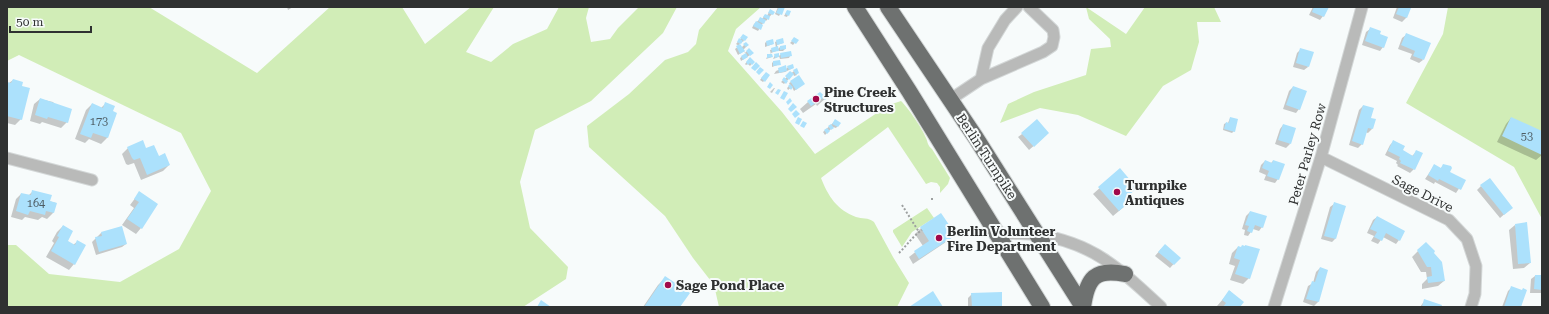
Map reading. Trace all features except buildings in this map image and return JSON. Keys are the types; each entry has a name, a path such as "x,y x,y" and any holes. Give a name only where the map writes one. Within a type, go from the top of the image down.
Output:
{"highway":[{"path":"855,7 909,91 1042,307"},
{"name":"Berlin Turnpike","path":"888,7 951,99 1083,307"},
{"path":"1083,307 1087,285 1094,277 1107,272 1125,274"}],"street":[{"path":"981,79 988,48 992,40 1017,7"},
{"path":"951,99 981,79 1043,52 1052,46 1054,37 1053,30 1029,7"},
{"name":"Peter Parley Row","path":"1274,307 1321,157 1362,7"},
{"path":"986,56 994,64 1006,68"},
{"name":"Sage Drive","path":"1321,157 1449,220 1467,239 1476,266 1474,294 1470,307"},
{"path":"7,158 92,180"},
{"path":"996,233 1038,235 1077,244 1106,260 1125,274 1161,307"}],"path":[{"path":"902,205 919,232"},
{"path":"899,253 909,243 915,234 922,230"}],"green space":[{"path":"7,7 149,7 257,73 330,7 402,7 425,44 471,7 494,7 466,52 491,62 513,44 547,29 559,7 589,7 586,18 591,42 610,39 618,28 639,7 677,7 663,33 591,101 535,130 520,182 530,228 568,267 566,279 523,307 7,307 7,245 16,245 49,274 120,282 179,249 211,191 181,133 19,55 7,61"},
{"path":"718,7 761,7 736,29 728,51 782,112 815,154 889,105 901,101 922,129 928,145 950,178 948,184 940,193 940,187 937,183 931,182 926,184 888,127 821,178 830,196 838,206 849,214 872,220 874,222 909,283 897,307 719,307 714,285 693,258 665,216 589,147 587,126 629,94 665,60 688,52 696,44 699,30"},
{"path":"1086,7 1126,34 1145,7 1214,7 1221,22 1197,22 1199,42 1191,70 1163,86 1126,136 1078,115 1040,108 1000,123 1008,104 1034,92 1086,75 1091,49 1111,47 1110,39 1089,19"},
{"path":"1448,7 1542,7 1542,219 1514,167 1406,103 1443,34"},
{"path":"927,208 934,218 912,232 902,247 893,230"}],"place":[{"name":"Pine Creek Structures","path":"816,99"},
{"name":"Turnpike Antiques","path":"1117,192"},
{"name":"Berlin Volunteer Fire Department","path":"939,238"},
{"name":"Sage Pond Place","path":"668,285"}]}
